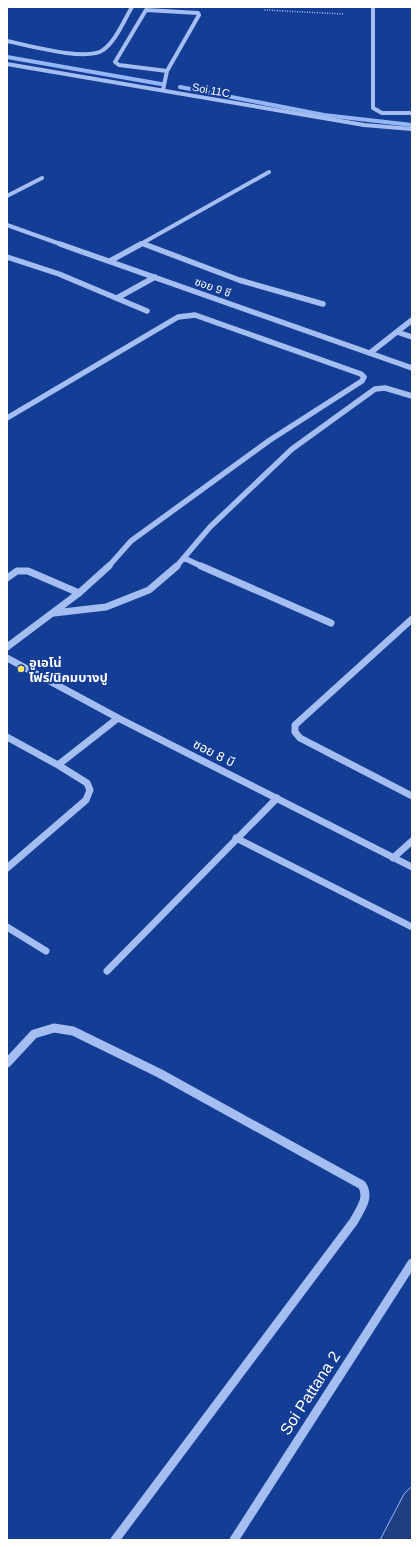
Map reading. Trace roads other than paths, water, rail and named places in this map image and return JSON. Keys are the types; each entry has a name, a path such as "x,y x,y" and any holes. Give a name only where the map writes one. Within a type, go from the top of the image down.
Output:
{"street":[{"path":"8,42 77,54 94,54 103,51 132,7"},
{"path":"373,7 373,108 382,113 412,113"},
{"path":"163,90 167,71 199,15 198,13 146,10 115,62 119,65 167,71"},
{"name":"Soi 11C","path":"7,64 364,125 412,129"},
{"path":"110,261 269,172"},
{"path":"7,196 42,178"},
{"name":"ซอย 9 ซี","path":"7,225 412,368"},
{"path":"142,243 239,280 323,304"},
{"path":"7,257 59,274 147,311"},
{"path":"117,298 155,277"},
{"path":"7,418 178,317 186,315 195,315 361,374 364,377 362,381 270,440 131,541 98,577 7,647"},
{"path":"370,353 412,320"},
{"path":"397,332 412,337"},
{"path":"51,613 106,607 149,590 184,558 210,527 292,449 375,390 384,388 412,396"},
{"path":"184,558 331,623"},
{"path":"7,578 17,571 28,571 79,593"},
{"path":"412,619 301,718 295,726 295,732 300,738 412,796"},
{"name":"ซอย 8 บี","path":"7,658 118,718 412,867"},
{"path":"58,765 118,718"},
{"path":"7,737 87,783 90,790 86,800 7,868"},
{"path":"107,970 277,798"},
{"path":"236,838 412,927"},
{"path":"393,858 412,841"},
{"path":"7,927 46,951"},
{"path":"7,1064 34,1034 54,1028 73,1031 159,1073 362,1185 367,1191 368,1196 354,1221 115,1540"},
{"name":"Soi Pattana 2","path":"234,1540 412,1263"}],"water":[{"path":"412,1486 412,1540 380,1540 404,1494"}],"waterway":[{"path":"7,57 161,84"},
{"path":"180,87 324,115 412,125"}],"place":[{"name":"อูเอโน่ ไฟร์/นิคมบางปู","path":"21,669"}]}
